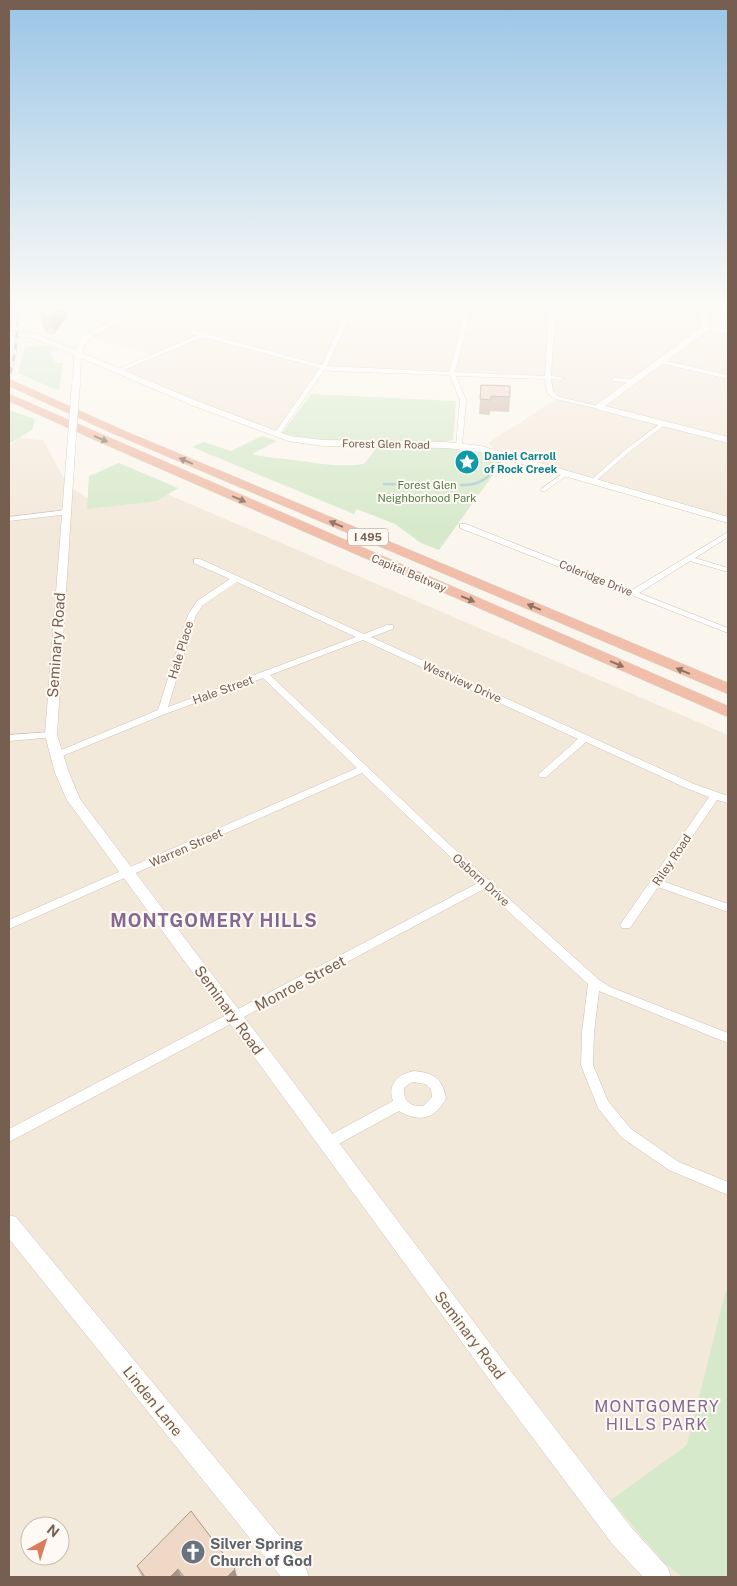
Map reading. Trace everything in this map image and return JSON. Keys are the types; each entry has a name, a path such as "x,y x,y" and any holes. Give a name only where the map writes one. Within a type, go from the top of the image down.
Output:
{"highway":[{"name":"Capital Beltway","path":"11,383 116,431 728,690"},
{"name":"Capital Beltway","path":"9,397 728,712"}],"main road":[{"name":"Seminary Road","path":"76,383 51,734 74,800 541,1430 654,1576"},
{"name":"Forest Glen Road","path":"149,383 197,404 298,440 460,446 497,452 728,520"},
{"path":"599,408 632,383"},
{"path":"599,408 728,440"},
{"name":"Linden Lane","path":"9,1224 297,1577"}],"street":[{"path":"277,434 313,383"},
{"path":"456,383 463,400 460,446"},
{"path":"549,383 550,393 558,398 599,408"},
{"path":"594,480 627,451 663,424"},
{"path":"543,490 567,472"},
{"path":"9,519 66,512"},
{"name":"Coleridge Drive","path":"463,526 728,631"},
{"path":"633,593 728,534"},
{"path":"689,558 728,570"},
{"name":"Westview Drive","path":"198,561 585,738 728,800"},
{"name":"Hale Place","path":"162,712 192,615 200,603 236,579"},
{"name":"Hale Street","path":"57,755 162,712 390,628"},
{"name":"Osborn Drive","path":"265,675 485,884 594,982 606,990 728,1038"},
{"path":"9,738 51,734"},
{"path":"543,775 585,738"},
{"name":"Warren Street","path":"9,926 363,770"},
{"name":"Riley Road","path":"626,925 657,883 715,795"},
{"path":"657,883 728,908"},
{"name":"Monroe Street","path":"9,1136 485,884"},
{"path":"594,982 588,1032 587,1065 603,1104 626,1133 674,1166 728,1189"},
{"path":"328,1143 400,1104"}],"shaded area":[{"path":"151,383 313,383 277,434"},
{"path":"549,383 728,383 728,520 497,452 488,443 558,398 550,393"},
{"path":"20,438 43,440 68,486 93,501 167,494 728,735 728,1577 9,1577 9,446"}],"green space":[{"path":"41,383 60,383 59,391"},
{"path":"311,394 456,401 453,440 442,442 362,442 321,440 282,433"},
{"path":"9,410 35,419 32,430 9,444"},
{"name":"Forest Glen Neighborhood Park","path":"262,436 277,441 252,454 325,464 364,464 376,448 381,449 384,446 429,445 477,450 503,461 439,550 421,543 395,524 357,509 354,514 192,447 204,442 231,451"},
{"path":"119,463 178,488 157,501 87,509 89,476"},
{"name":"MONTGOMERY HILLS PARK","path":"726,1290 728,1291 728,1577 683,1577 665,1564 611,1500 687,1445"}],"building":[{"path":"481,385 510,386 510,397 491,396 491,400 480,399"},
{"name":"Silver Spring Church of God","path":"191,1511 235,1569 227,1577 184,1577 178,1569 170,1577 145,1577 137,1566"}],"waterway":[{"path":"461,485 473,484 488,477 499,462"},
{"path":"384,484 444,485"}],"place":[{"name":"Daniel Carroll of Rock Creek","path":"467,462"},
{"name":"Silver Spring Church of God","path":"193,1552"}],"district":[{"name":"MONTGOMERY HILLS","path":"214,920"},
{"name":"MONTGOMERY HILLS PARK","path":"657,1415"}]}
